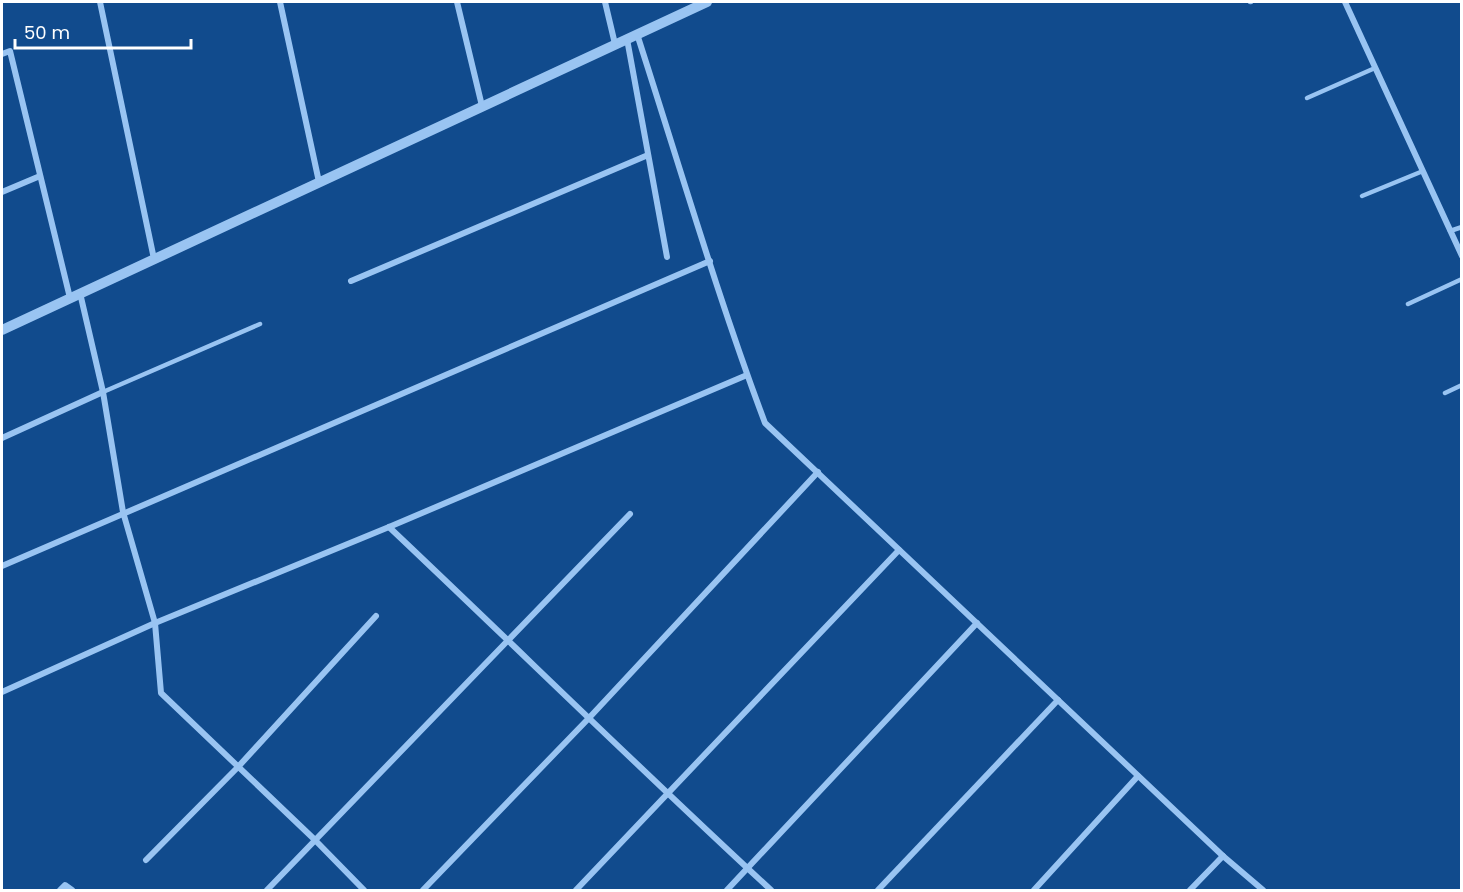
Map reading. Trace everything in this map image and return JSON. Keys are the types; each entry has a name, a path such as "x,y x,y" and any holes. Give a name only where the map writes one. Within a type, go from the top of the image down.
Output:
{"street":[{"path":"100,2 154,259"},
{"path":"280,2 319,182"},
{"path":"457,2 482,106"},
{"path":"605,2 615,44"},
{"path":"1345,2 1461,256"},
{"path":"2,330 702,3"},
{"path":"632,36 648,155 668,256"},
{"path":"632,36 765,423 1223,856 1263,891"},
{"path":"2,54 10,51 40,176 103,393 123,513 155,623 161,693 314,839 364,891"},
{"path":"351,281 648,155"},
{"path":"2,192 40,176"},
{"path":"2,566 710,261"},
{"path":"2,692 155,623 389,527 747,375"},
{"path":"2,438 103,393"},
{"path":"423,891 589,718 818,472"},
{"path":"267,891 314,839 630,514"},
{"path":"389,527 771,891"},
{"path":"576,891 899,550"},
{"path":"146,860 238,767 376,616"},
{"path":"728,891 977,623"},
{"path":"878,891 1058,700"},
{"path":"1034,891 1138,776"},
{"path":"1190,891 1223,856"},
{"path":"60,891 64,885 72,891"}],"lane":[{"path":"1307,98 1375,68"},
{"path":"1362,196 1423,171"},
{"path":"1450,231 1461,227"},
{"path":"1408,304 1461,279"},
{"path":"103,393 260,324"},
{"path":"1445,393 1461,385"}]}
